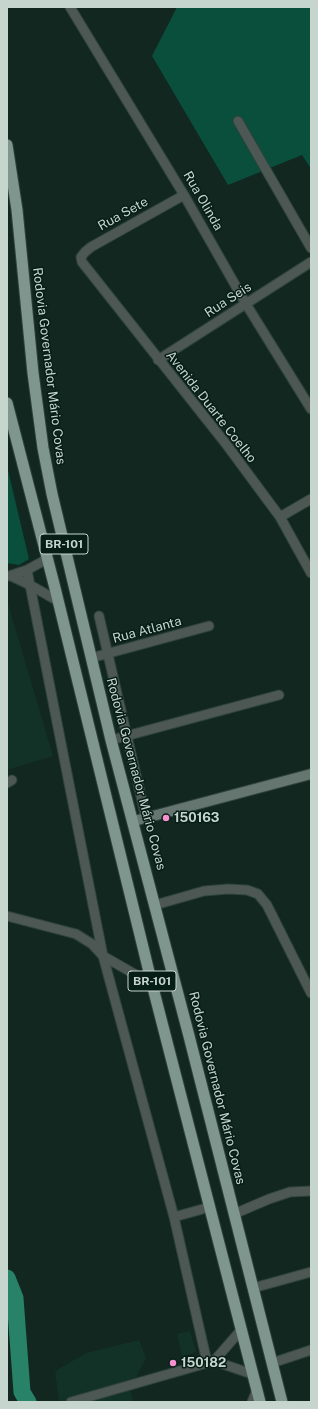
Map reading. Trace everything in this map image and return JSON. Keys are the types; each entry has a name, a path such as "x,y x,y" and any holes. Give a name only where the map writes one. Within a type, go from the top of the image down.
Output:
{"highway":[{"name":"Rodovia Governador Mário Covas","path":"7,145 17,210 33,373 43,448 52,494 91,658 282,1402"},
{"name":"BR-101","path":"7,403 58,600 152,984 260,1402"}],"main road":[{"path":"134,821 311,774"}],"street":[{"name":"Rua Olinda","path":"70,7 184,195 246,304 311,409"},
{"path":"238,121 311,248"},
{"name":"Rua Sete","path":"82,262 81,257 91,247 184,195"},
{"name":"Avenida Duarte Coelho","path":"82,262 158,360 226,444 280,518 311,573"},
{"name":"Rua Seis","path":"158,360 311,262"},
{"path":"280,518 311,499"},
{"path":"9,576 27,570 47,559"},
{"path":"27,570 104,956 174,1217 210,1362"},
{"path":"9,576 58,600"},
{"path":"99,616 125,736 146,818"},
{"name":"Rua Atlanta","path":"91,658 209,626"},
{"path":"112,740 279,695"},
{"path":"155,905 204,891 228,889 247,890 258,894 267,905 310,989"},
{"path":"7,916 76,934 92,944 104,956 152,984"},
{"path":"234,1214 290,1192 311,1191"},
{"path":"174,1217 210,1206"},
{"path":"252,1288 311,1272"},
{"path":"71,1402 210,1362 241,1330"},
{"path":"272,1363 311,1350"},
{"path":"210,1362 252,1374"},
{"path":"252,1402 257,1390"}],"shaded area":[{"path":"7,600 53,756 7,770"},
{"path":"190,1331 196,1352 182,1356 177,1334"},
{"path":"139,1340 146,1358 130,1389 133,1402 59,1402 55,1371 86,1353"}],"green space":[{"path":"177,7 311,7 311,169 302,155 228,185 152,56"},
{"path":"7,466 29,559 19,565 7,563"}],"waterway":[{"path":"7,1278 15,1298 22,1392 28,1402"}],"place":[{"name":"150163","path":"166,818"},
{"name":"150182","path":"173,1363"}]}
